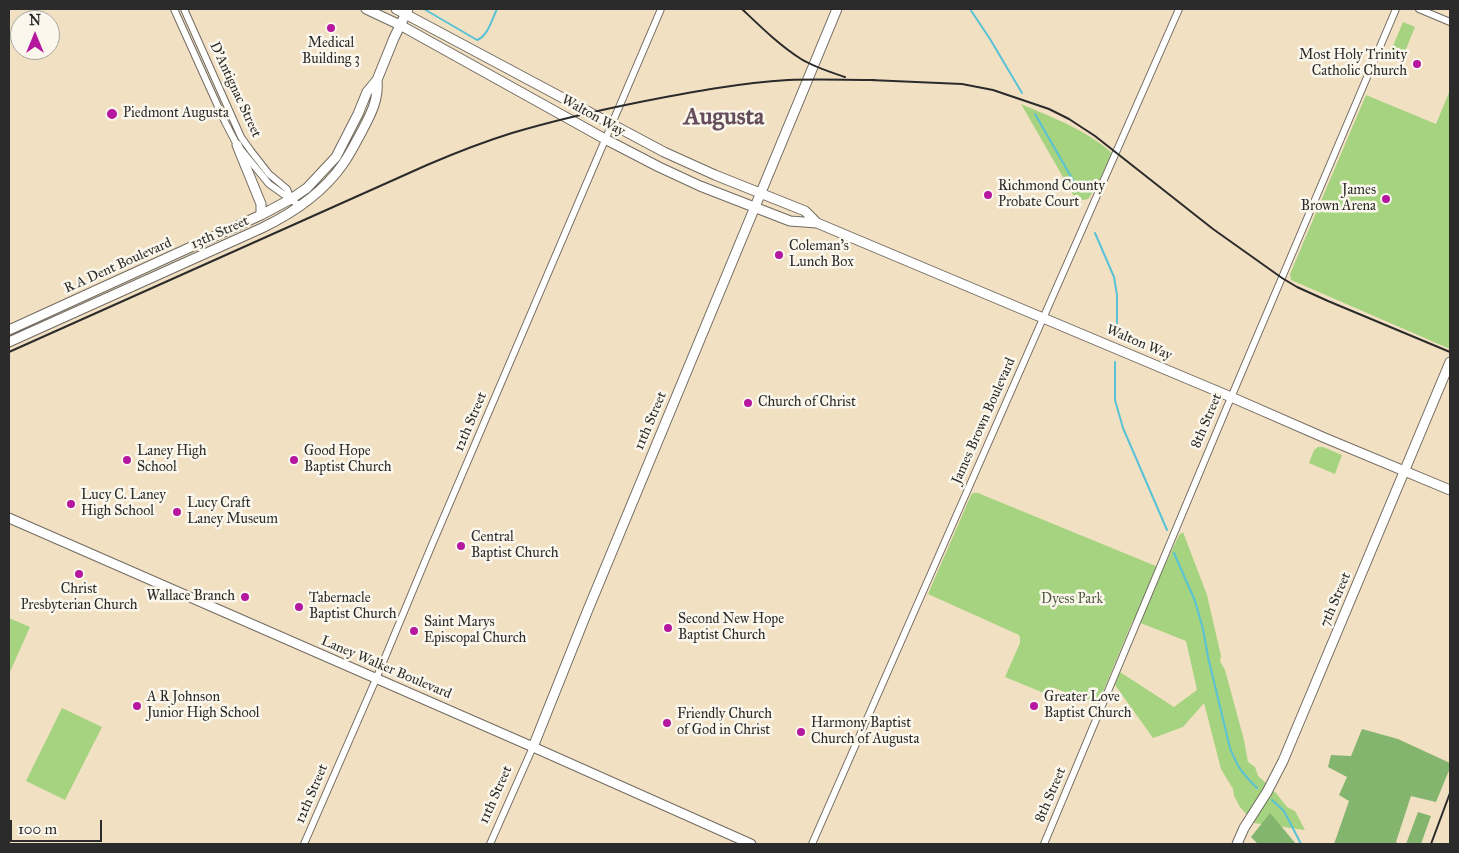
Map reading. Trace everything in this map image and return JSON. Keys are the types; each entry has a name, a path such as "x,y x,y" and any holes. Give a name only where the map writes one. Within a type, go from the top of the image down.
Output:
{"main road":[{"name":"Walton Way","path":"366,9 400,25 605,139 680,177 790,221 817,223 1450,490"},
{"name":"Walton Way","path":"396,9 406,12 664,152 697,168 805,210 817,223"},
{"name":"11th Street","path":"533,747 837,9"},
{"name":"13th Street","path":"291,200 307,188 336,157 367,92 377,80 406,12"},
{"name":"13th Street","path":"9,342 262,228 300,206 315,194 343,165 368,119 377,96 377,80"},
{"path":"237,145 260,204 261,215"},
{"name":"R A Dent Boulevard","path":"9,330 291,200"},
{"name":"7th Street","path":"1237,844 1244,828 1283,761 1450,362"},
{"name":"Laney Walker Boulevard","path":"9,518 752,844"}],"street":[{"name":"D'Antignac Street","path":"174,9 237,145 269,184 300,206"},
{"name":"D'Antignac Street","path":"184,9 241,137 269,174 287,189 291,200"},
{"name":"12th Street","path":"304,844 661,9"},
{"name":"James Brown Boulevard","path":"812,844 1179,9"},
{"name":"8th Street","path":"1044,844 1396,9"},
{"path":"1419,9 1450,22"},
{"name":"11th Street","path":"490,844 533,747"}],"green space":[{"path":"1403,22 1415,27 1404,54 1397,61 1388,58"},
{"name":"James Brown Arena","path":"1450,90 1450,349 1291,280 1290,274 1366,95 1436,124"},
{"path":"1021,104 1080,131 1112,153 1098,184 1088,199 1075,198"},
{"path":"1318,447 1323,447 1342,455 1335,474 1309,463 1314,450"},
{"name":"Dyess Park","path":"973,493 978,493 1163,569 1179,535 1183,532 1207,595 1221,656 1220,661 1225,670 1248,762 1255,767 1258,776 1276,793 1287,807 1295,811 1305,830 1254,823 1240,807 1234,796 1233,789 1221,769 1204,703 1183,727 1153,738 1115,685 1120,672 1174,707 1197,690 1186,641 1133,620 1097,706 1055,688 1051,696 1005,677 1020,643 1019,635 928,594"},
{"path":"9,618 30,627 9,674"},
{"path":"62,708 102,727 65,800 26,781"},
{"path":"1362,729 1398,739 1450,763 1450,768 1436,802 1411,796 1396,842 1399,844 1334,844 1349,801 1339,795 1347,777 1328,767 1331,755 1351,756"},
{"path":"1418,812 1431,816 1421,844 1406,844"},
{"path":"1270,813 1296,844 1258,844 1251,837"}],"waterway":[{"path":"424,9 477,40 487,31 497,9"},
{"path":"970,9 1022,93"},
{"path":"1035,114 1077,187"},
{"path":"1095,233 1114,277 1117,295 1117,333"},
{"path":"1115,362 1115,400 1123,428 1167,530"},
{"path":"1174,553 1195,601 1230,748 1241,770 1257,788"},
{"path":"1272,800 1284,811 1301,844"}],"railway":[{"path":"742,9 793,54 817,67 845,77"},
{"path":"9,352 427,165 512,133 611,108 680,94 734,86 788,80 875,80"},
{"path":"870,80 962,84 993,90 1049,109 1095,136 1213,229 1282,278 1328,301 1450,352"},
{"path":"1431,844 1450,793"}],"place":[{"name":"Medical Building 3","path":"331,28"},
{"name":"Most Holy Trinity Catholic Church","path":"1417,64"},
{"name":"Piedmont Augusta","path":"112,114"},
{"name":"Richmond County Probate Court","path":"988,195"},
{"name":"James Brown Arena","path":"1386,199"},
{"name":"Coleman's Lunch Box","path":"779,255"},
{"name":"Church of Christ","path":"748,403"},
{"name":"Laney High School","path":"127,460"},
{"name":"Good Hope Baptist Church","path":"294,460"},
{"name":"Lucy C. Laney High School","path":"71,504"},
{"name":"Lucy Craft Laney Museum","path":"177,512"},
{"name":"Central Baptist Church","path":"461,546"},
{"name":"Christ Presbyterian Church","path":"79,574"},
{"name":"Wallace Branch","path":"245,597"},
{"name":"Tabernacle Baptist Church","path":"299,607"},
{"name":"Second New Hope Baptist Church","path":"668,628"},
{"name":"Saint Marys Episcopal Church","path":"414,631"},
{"name":"A R Johnson Junior High School","path":"137,706"},
{"name":"Greater Love Baptist Church","path":"1034,706"},
{"name":"Friendly Church of God in Christ","path":"667,723"},
{"name":"Harmony Baptist Church of Augusta","path":"801,732"}],"district":[{"name":"Augusta","path":"724,118"}]}
